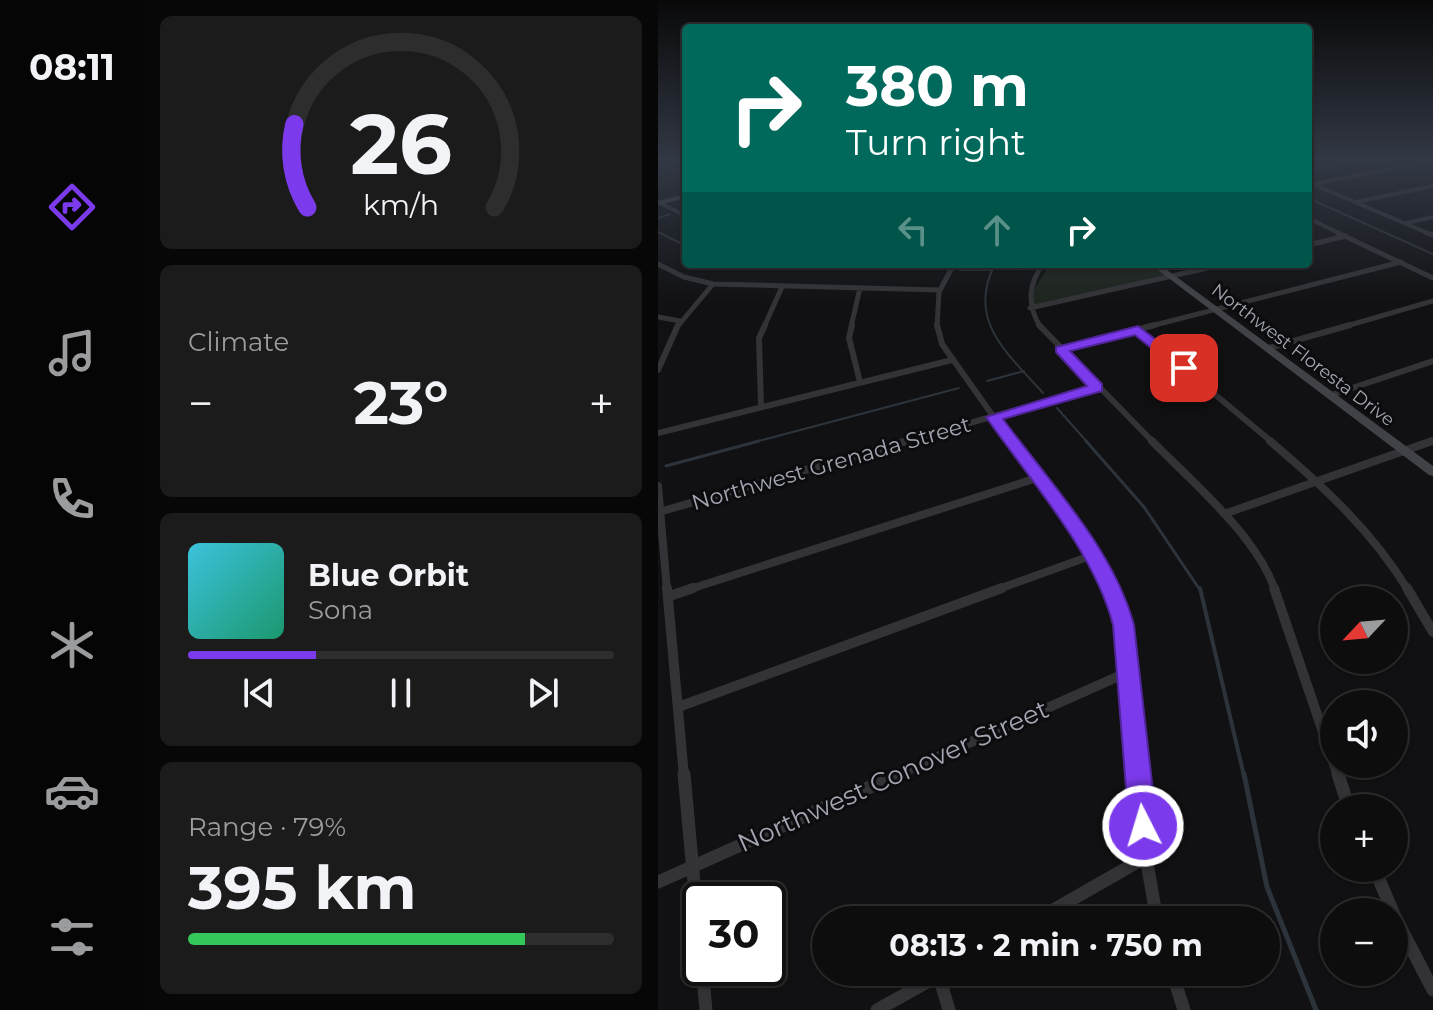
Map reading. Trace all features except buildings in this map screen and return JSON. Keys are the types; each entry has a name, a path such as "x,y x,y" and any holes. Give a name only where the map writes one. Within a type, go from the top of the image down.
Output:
{"street":[{"path":"1370,208 1433,235"},
{"path":"1405,224 1433,217"},
{"path":"1312,220 1433,278"},
{"path":"1312,244 1347,236"},
{"path":"1061,349 1401,262"},
{"path":"658,264 684,277 713,284 939,290"},
{"path":"952,268 939,290 935,327 952,360 1093,555 1117,599 1128,672 1146,857 1155,906"},
{"path":"1041,268 1028,294 1030,308 1043,332 1224,514 1270,576 1344,794"},
{"name":"Northwest Floresta Drive","path":"1159,268 1433,472"},
{"path":"1030,308 1208,268"},
{"path":"659,366 680,321 713,284"},
{"path":"761,406 759,338 782,287"},
{"path":"860,288 849,338 860,382"},
{"path":"1269,348 1433,301"},
{"path":"658,317 680,321"},
{"path":"1138,330 1320,483 1385,553 1433,632"},
{"path":"658,433 952,360"},
{"path":"1331,395 1433,361"},
{"name":"Northwest Grenada Street","path":"659,511 1097,387"},
{"path":"1224,514 1433,441"},
{"path":"670,596 1037,478"},
{"path":"658,486 681,706 694,882"},
{"path":"681,706 1093,555"},
{"name":"Northwest Conover Street","path":"658,882 1128,672"},
{"path":"1060,906 1146,857"},
{"path":"1408,942 1433,990"},
{"path":"704,986 706,1010"},
{"path":"877,1010 920,986"},
{"path":"944,986 949,1010"},
{"path":"1176,986 1184,1010"}],"shaded area":[{"path":"1047,268 1156,268 1167,276 1034,306 1031,294"}],"waterway":[{"path":"1331,208 1433,254"},
{"path":"658,218 670,214"},
{"path":"658,232 682,244"},
{"path":"897,268 938,269"},
{"path":"993,268 985,302 988,319 1004,349 1023,371"},
{"path":"960,270 991,270"},
{"path":"987,381 1023,371"},
{"path":"1023,371 1043,393"},
{"path":"751,443 959,388"},
{"path":"1057,408 1088,443"},
{"path":"666,466 759,441"},
{"path":"1086,441 1144,507 1200,590"},
{"path":"1200,588 1244,776"},
{"path":"1244,774 1267,887 1316,1010"}],"route":[{"path":"1143,826 1124,625 1117,599 1093,555 993,417 1097,387 1061,349 1138,330 1184,368"}]}
